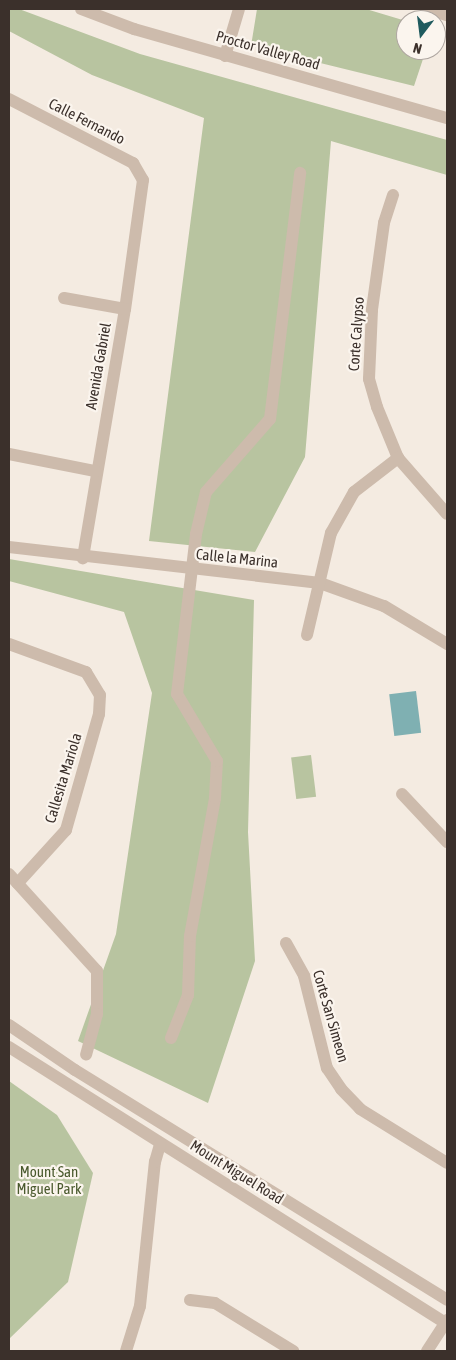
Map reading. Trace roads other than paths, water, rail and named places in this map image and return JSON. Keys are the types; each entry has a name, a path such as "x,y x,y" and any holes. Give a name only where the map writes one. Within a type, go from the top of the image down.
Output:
{"street":[{"name":"Proctor Valley Road","path":"81,9 134,29 447,118"},
{"path":"225,56 239,9"},
{"path":"428,9 447,15"},
{"name":"Calle Fernando","path":"9,99 133,164 143,180"},
{"path":"172,1038 188,995 190,936 214,798 217,761 177,694 192,569 206,492 270,419 300,173"},
{"name":"Avenida Gabriel","path":"82,558 95,471 125,310 143,180"},
{"name":"Corte Calypso","path":"393,195 384,223 372,310 369,379 380,415 398,458 447,514"},
{"path":"64,298 125,310"},
{"path":"9,454 95,471"},
{"path":"308,635 331,533 354,492 398,458"},
{"name":"Calle la Marina","path":"9,547 82,558 320,583 384,606 447,644"},
{"name":"Callesita Mariola","path":"9,644 86,672 100,694 99,714 66,830 13,879"},
{"path":"402,794 447,842"},
{"path":"13,879 97,971 99,984 97,1014 86,1056"},
{"name":"Corte San Simeon","path":"286,943 304,976 327,1068 341,1089 360,1108 447,1163"},
{"name":"Mount Miguel Road","path":"9,1025 76,1070 447,1300"},
{"name":"Mount Miguel Road","path":"9,1047 160,1144 447,1323"},
{"path":"126,1351 140,1306 154,1162 160,1144"},
{"path":"190,1300 215,1303 293,1351"},
{"path":"427,1351 447,1323"}],"water":[{"path":"416,691 421,733 394,736 389,694"}],"park label":[{"name":"Mount San Miguel Park","path":"49,1180"}]}
